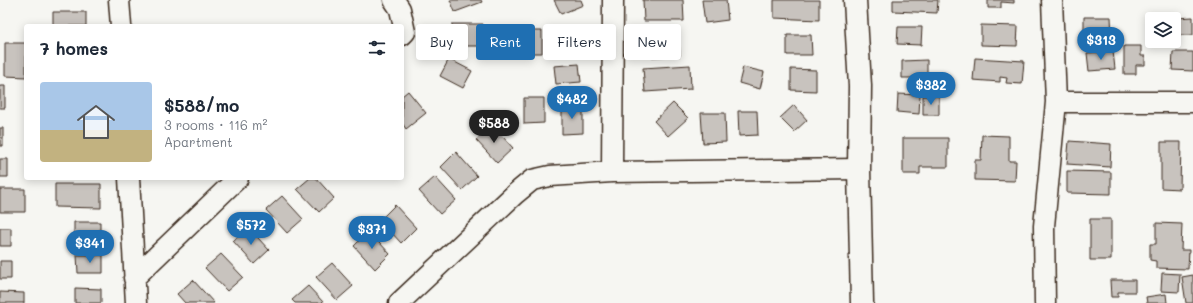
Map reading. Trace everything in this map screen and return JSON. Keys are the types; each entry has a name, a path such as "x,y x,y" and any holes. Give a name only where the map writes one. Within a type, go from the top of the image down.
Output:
{"street":[{"path":"119,0 121,24"},
{"path":"394,0 400,9 403,24"},
{"path":"612,172 613,0"},
{"path":"855,0 860,86 858,169 862,303"},
{"path":"1045,303 1044,226 1056,102 1052,0"},
{"path":"1056,102 1193,102"},
{"path":"399,303 515,194 532,180 550,176 612,172 858,169"},
{"path":"128,180 136,303"},
{"path":"134,278 236,180"}],"building":[{"path":"450,0 481,0 482,2 455,12"},
{"path":"554,0 581,0 583,5 561,14"},
{"path":"643,0 683,0 684,21 644,21"},
{"path":"702,0 726,0 728,20 705,23"},
{"path":"774,0 819,0 819,20 774,18"},
{"path":"893,0 938,0 937,13 893,11"},
{"path":"988,0 1014,0 1014,3 1001,2 1001,8 988,8"},
{"path":"53,12 86,12 86,24 53,24"},
{"path":"1084,17 1111,17 1112,37 1084,38"},
{"path":"1193,17 1193,35 1181,35 1181,18"},
{"path":"468,24 476,24 476,46 468,46"},
{"path":"981,25 1018,26 1017,46 981,45"},
{"path":"898,27 922,27 921,45 897,44"},
{"path":"535,31 542,31 542,53 535,53"},
{"path":"787,35 811,35 812,55 787,55"},
{"path":"5,43 24,43 24,77 5,76"},
{"path":"1124,46 1141,46 1141,56 1145,56 1145,65 1136,65 1136,74 1124,74"},
{"path":"1113,51 1115,69 1089,71 1087,53"},
{"path":"1173,52 1193,52 1193,71 1172,70"},
{"path":"975,58 1024,61 1022,84 1006,83 1007,78 1000,77 1000,82 973,80"},
{"path":"448,60 472,71 463,88 440,76"},
{"path":"927,60 927,78 902,78 902,61"},
{"path":"579,64 581,82 556,84 554,66"},
{"path":"690,65 691,89 645,92 643,68"},
{"path":"743,67 764,72 760,89 739,83"},
{"path":"791,69 816,70 816,91 791,90"},
{"path":"0,86 5,86 5,108 0,108"},
{"path":"408,91 426,113 406,129 404,126 404,94"},
{"path":"898,94 920,95 919,114 897,112"},
{"path":"923,96 939,96 939,115 923,115"},
{"path":"524,98 544,98 544,123 524,124"},
{"path":"673,103 688,118 668,136 654,121"},
{"path":"794,105 807,120 794,132 780,118"},
{"path":"562,107 583,107 583,133 562,134"},
{"path":"738,111 757,111 758,135 739,136"},
{"path":"701,113 725,113 726,142 703,143"},
{"path":"492,125 513,148 497,163 476,140"},
{"path":"0,128 3,128 3,146 0,146"},
{"path":"982,135 1009,136 1009,161 1016,161 1015,181 975,180 975,160 981,160"},
{"path":"903,138 948,138 948,167 920,167 920,174 903,174"},
{"path":"1069,141 1111,144 1110,167 1067,164"},
{"path":"1161,142 1181,142 1180,189 1161,188"},
{"path":"456,152 477,176 462,190 441,167"},
{"path":"0,159 8,159 8,177 0,177"},
{"path":"1067,171 1111,172 1111,194 1067,193"},
{"path":"435,177 456,200 440,214 419,191"},
{"path":"308,180 318,180 334,198 319,212 297,189"},
{"path":"55,184 101,184 101,208 55,207"},
{"path":"0,189 25,189 25,212 0,212"},
{"path":"282,196 303,219 287,233 266,210"},
{"path":"395,205 416,228 401,243 380,220"},
{"path":"1090,219 1111,219 1111,260 1090,260"},
{"path":"74,222 100,222 100,240 74,240"},
{"path":"1156,223 1182,224 1181,250 1189,250 1188,269 1156,268 1156,261 1150,260 1150,244 1156,244"},
{"path":"248,227 269,250 254,264 233,241"},
{"path":"0,228 11,228 11,246 0,246"},
{"path":"369,231 390,254 375,269 354,246"},
{"path":"221,254 243,277 227,291 205,268"},
{"path":"77,255 103,255 103,273 78,273"},
{"path":"0,261 11,261 11,279 0,279"},
{"path":"332,263 353,286 337,300 316,277"},
{"path":"1162,273 1180,274 1179,292 1161,291"},
{"path":"1193,275 1193,303 1186,303 1182,277"},
{"path":"193,280 214,303 185,303 177,294"},
{"path":"1110,280 1135,280 1135,292 1118,292 1118,297 1111,297"},
{"path":"308,286 324,303 295,303 292,300"},
{"path":"75,288 101,289 101,303 75,303"},
{"path":"0,292 24,293 24,303 0,303"},
{"path":"1166,294 1167,303 1147,303 1146,297"}]}
